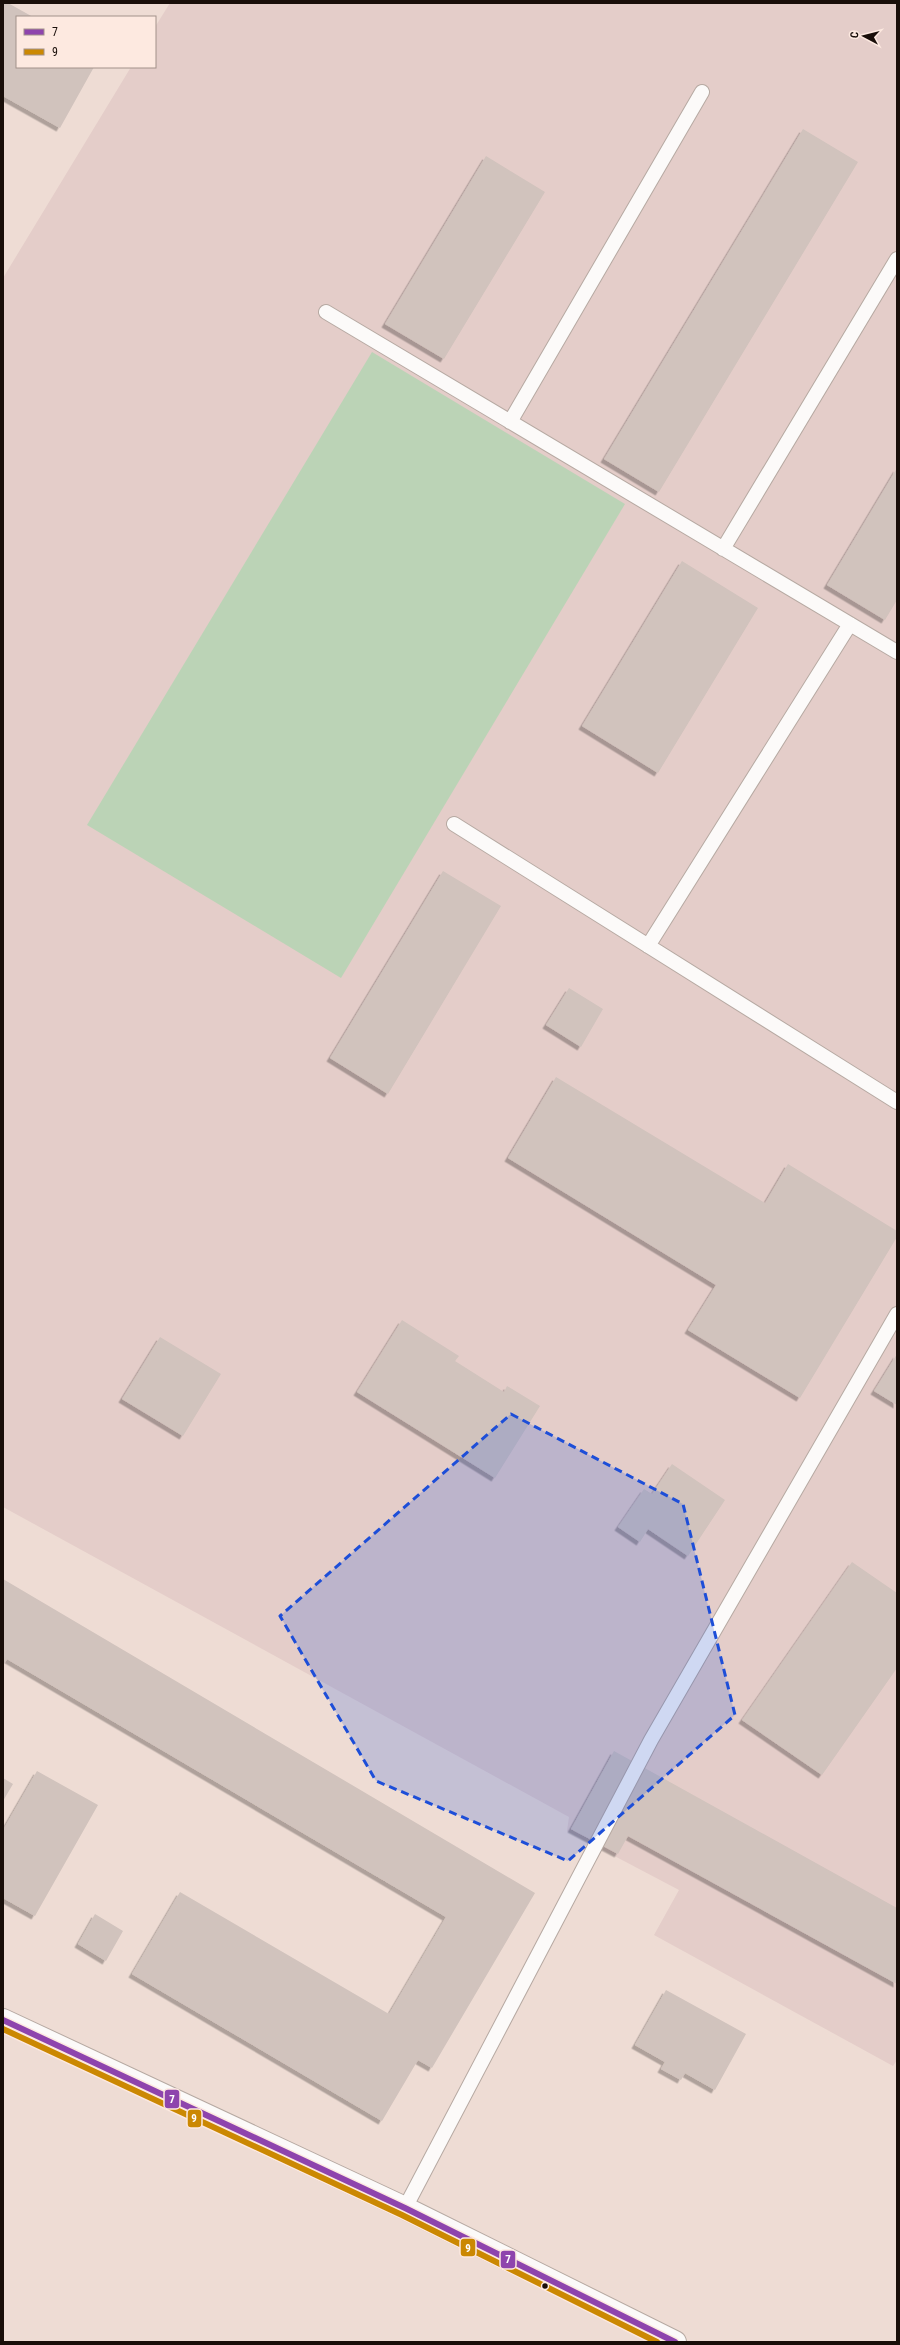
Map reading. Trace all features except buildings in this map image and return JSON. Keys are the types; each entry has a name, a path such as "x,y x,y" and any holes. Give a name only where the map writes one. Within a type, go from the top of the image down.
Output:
{"street":[{"path":"3,2020 405,2208 675,2342"}],"lane":[{"path":"510,422 702,92"},
{"path":"723,548 897,259"},
{"path":"326,312 897,652"},
{"path":"648,946 850,624"},
{"path":"454,824 897,1102"},
{"path":"405,2208 651,1740 897,1314"}],"highlighted area":[{"path":"511,1414 683,1504 735,1715 568,1861 376,1781 280,1616"}],"shaded area":[{"path":"170,3 897,3 897,2060 893,2066 654,1935 679,1890 567,1831 569,1817 3,1507 3,278 130,68 156,68 156,25"}],"green space":[{"path":"372,352 625,504 341,978 87,825"}],"transit line":[{"name":"7","path":"3,2020 405,2208 675,2342"},
{"name":"9","path":"3,2029 402,2215 657,2342"}]}
